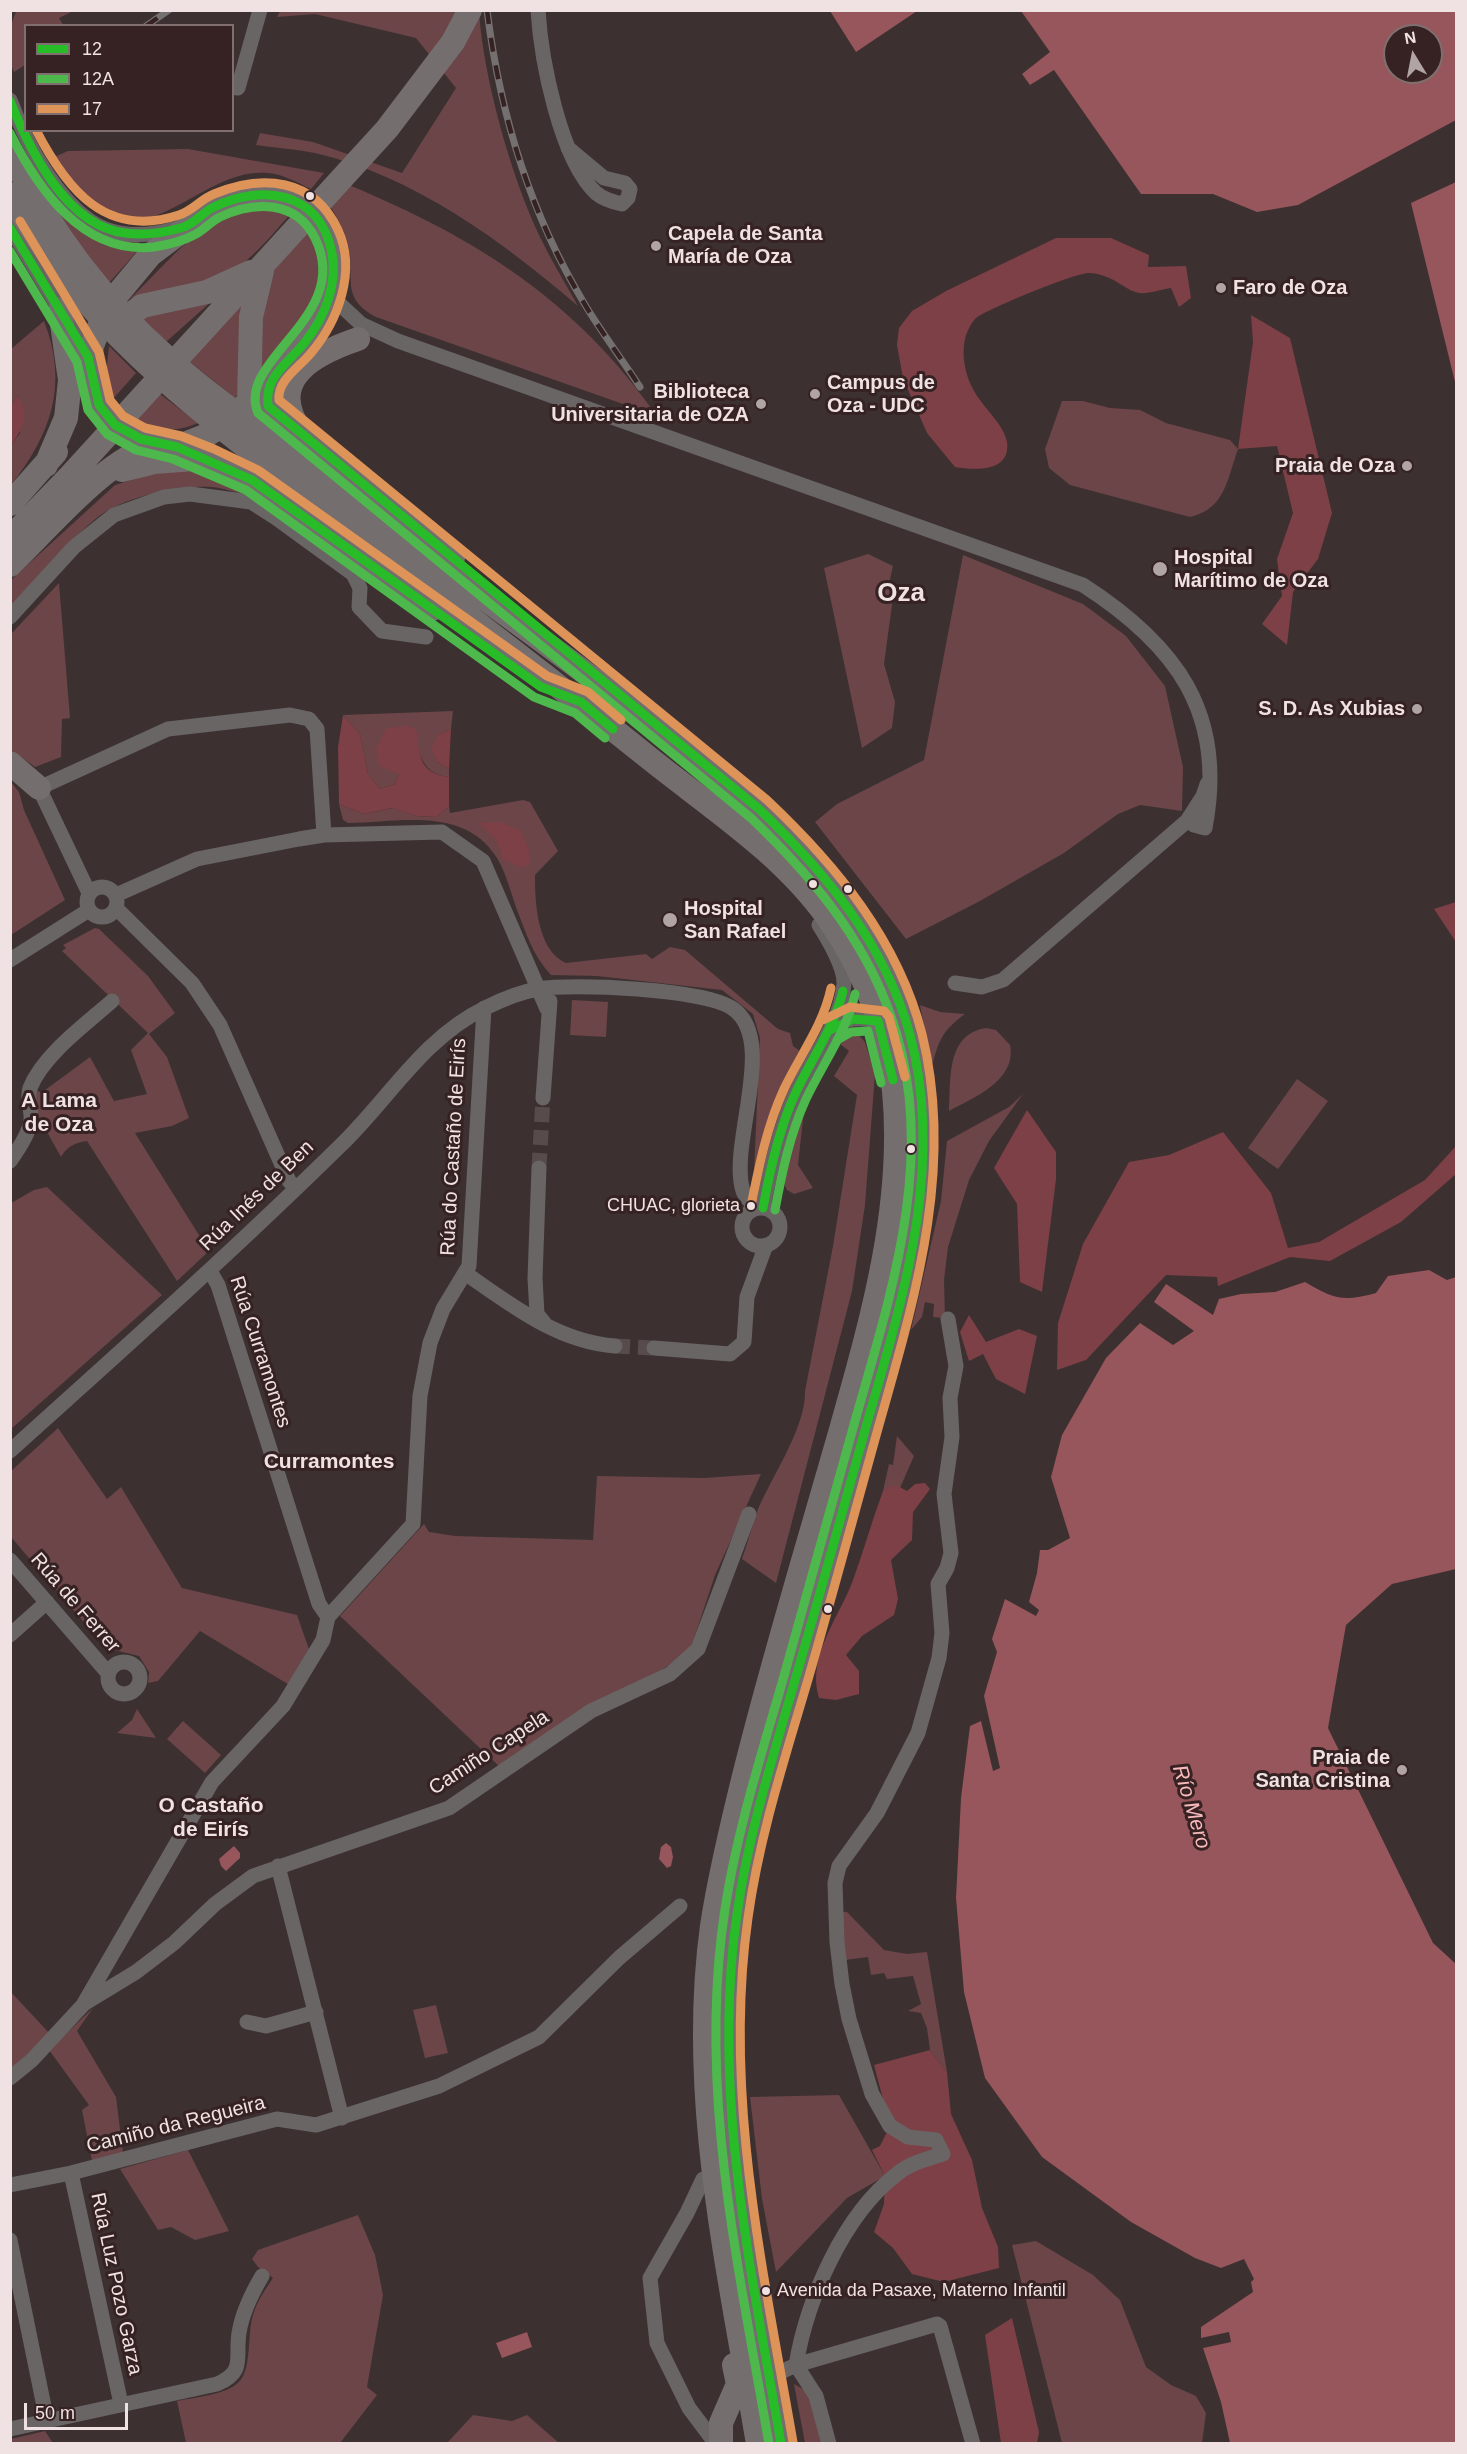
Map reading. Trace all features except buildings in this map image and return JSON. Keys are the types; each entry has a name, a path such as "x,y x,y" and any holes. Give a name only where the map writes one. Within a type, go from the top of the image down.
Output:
{"main road":[{"path":"18,532 266,263 420,88 453,42 470,10"},
{"path":"24,139 48,220 75,275"},
{"path":"10,194 153,372 375,520 646,719"},
{"path":"10,504 46,465 81,419 90,366 106,308 150,255 213,207 250,194 280,195 298,202 314,213 328,237 333,267 331,296 305,342 230,421 205,436 138,450 100,478 10,565"},
{"path":"249,401 250,316 257,282 266,263"},
{"path":"99,405 103,347 117,323 142,306 207,292 238,279 266,263"},
{"path":"46,465 66,418 70,380 60,310"},
{"path":"306,439 289,406 290,385 299,370 314,358 332,348 358,339"},
{"path":"90,366 99,405 115,425 141,439 168,445 210,460 252,480 541,687 580,702"},
{"path":"270,378 266,396 268,406 493,589 646,719 759,809 795,842 862,924 880,960 910,1036 922,1114 922,1181 916,1233 887,1353 749,1851 733,1937 727,2030 730,2108 746,2231 781,2444"},
{"path":"253,438 785,869 808,891 833,925 866,985 894,1082 896,1166 888,1236 860,1361 770,1672 736,1808 713,1920 705,1985 706,2098 714,2171 758,2444"},
{"path":"100,478 154,462 210,460"},
{"path":"10,763 39,788"},
{"path":"721,2444 721,2423 738,2384 703,2179 694,2085 696,1976 708,1887 722,1831 736,1808"}],"street":[{"path":"234,87 238,88 260,10"},
{"path":"538,10 549,85 568,148"},
{"path":"10,100 24,139 71,205 88,219 105,229 126,234 155,233 187,225"},
{"path":"10,227 60,310 90,366"},
{"path":"331,296 361,324 398,341 1083,585 1122,613 1156,643 1186,682 1204,723 1211,769 1210,800 1205,828 1194,825 1192,813"},
{"path":"305,342 358,339 398,341"},
{"path":"10,617 74,547 114,515 164,497 204,494 251,502 276,518 353,574 360,588 359,607 382,631 426,637"},
{"path":"89,893 39,788 168,729 209,722 301,716 309,719 317,729 324,835"},
{"path":"955,983 982,987 1004,980 1187,821 1203,796 1211,769"},
{"path":"296,1188 289,1181 220,1025 192,983 116,902 104,886 94,888 86,900 89,910 101,917 111,914 116,902 197,859 324,835 442,832 483,861 547,988 543,1098"},
{"path":"766,1245 755,1245 744,1234 742,1227 746,1215 760,1208 795,1093 830,1030 842,998 844,981 828,939 785,869"},
{"path":"10,960 89,910"},
{"path":"547,988 665,993 708,999 732,1008 747,1026 751,1040 747,1114 738,1168 743,1194 760,1208 776,1214 780,1227 777,1237 766,1245 747,1297 744,1342 730,1354 654,1348"},
{"name":"Rúa Inés de Ben","path":"10,1451 210,1270 366,1121 392,1086 453,1026 484,1008 547,988"},
{"path":"10,1161 21,1146 31,1120 28,1100 36,1077 64,1043 112,1001"},
{"name":"Rúa do Castaño de Eirís","path":"10,2078 33,2060 83,2005 212,1782 283,1706 323,1640 328,1617 413,1524 420,1396 430,1343 443,1309 469,1266 484,1008"},
{"path":"830,1030 841,1021 859,1017 878,1021"},
{"path":"539,1168 535,1278 537,1314 546,1326"},
{"name":"Rúa Curramontes","path":"210,1270 218,1285 319,1604 328,1617"},
{"path":"465,1274 546,1326 577,1340 615,1346"},
{"path":"830,2444 816,2396 796,2365 806,2324 844,2233 897,2173 916,2163 943,2154 936,2140 908,2137 890,2126 872,2094 849,2019 842,1983 837,1942 835,1883 839,1866 877,1813 918,1733 939,1658 942,1633 937,1599 938,1584 947,1568 951,1553 944,1494 952,1443 950,1398 956,1366 948,1319"},
{"name":"Camiño Capela","path":"83,2005 136,1972 174,1942 215,1904 253,1876 449,1808 521,1761 591,1710 670,1674 698,1649 749,1514"},
{"name":"Rúa de Ferrer","path":"10,1560 108,1673"},
{"path":"10,1635 47,1602"},
{"path":"278,1866 342,2118"},
{"name":"Camiño da Regueira","path":"10,2185 71,2173 278,2119 316,2124 342,2118 440,2086 539,2037 619,1958 680,1906"},
{"path":"247,2022 266,2026 316,2013"},
{"name":"Rúa Luz Pozo Garza","path":"71,2173 121,2404"},
{"path":"703,2179 650,2278 657,2343 689,2408 716,2444"},
{"path":"10,2240 47,2421"},
{"path":"10,2429 217,2384 231,2378 237,2367 239,2333 246,2309 262,2276"},
{"path":"770,2377 796,2365 937,2324 940,2326 973,2444"}],"shaded area":[{"path":"17,10 73,11 59,18 62,24 24,24 24,66 14,72 11,65 9,41"},
{"path":"280,11 479,11 492,95 519,186 540,237 578,306 487,235 422,194 387,177 315,153 256,145 260,133 313,142 402,173 456,88 416,38 315,14 277,17"},
{"path":"188,149 324,173 311,189 274,174 242,175 218,184 173,208 150,217 127,221 103,215 77,196 50,159 68,151"},
{"path":"33,161 59,200 139,241 140,248 109,283 55,212 28,162"},
{"path":"349,185 440,228 482,251 521,277 558,306 592,339 626,375 657,416 376,317 365,310 353,294 348,244 330,206"},
{"path":"257,202 293,211 241,265 229,273 201,284 130,299 173,255 203,229 237,209"},
{"path":"310,226 321,251 322,269 318,286 304,317 282,346 258,371 258,305 278,261"},
{"path":"1056,238 1111,238 1149,255 1148,267 1186,266 1191,298 1179,307 1171,288 1139,293 1105,276 1089,273 1030,293 994,308 975,319 965,338 966,371 974,391 1003,431 1007,442 1007,452 1003,459 990,467 972,469 955,467 927,433 903,378 897,345 899,328 912,311 946,291"},
{"path":"222,292 166,342 137,314"},
{"path":"246,297 241,389 235,398 190,362"},
{"path":"1251,315 1290,338 1332,513 1318,559 1293,592 1287,645 1262,624 1282,596 1277,559 1293,513 1277,446 1238,449 1253,342"},
{"path":"44,321 55,366 52,408 37,447 11,485 11,445 20,433 17,396 11,406 11,349"},
{"path":"109,346 136,373 112,400 106,374"},
{"path":"160,394 198,423 166,430 134,422"},
{"path":"17,396 24,409 24,421 11,445 11,406"},
{"path":"1062,401 1083,401 1110,408 1140,410 1166,423 1230,440 1238,449 1223,492 1211,507 1190,517 1070,485 1049,468 1045,449"},
{"path":"165,470 207,475 225,482 244,494 212,487 186,488 157,493 116,506 81,532 11,608 11,580 115,485"},
{"path":"868,554 893,566 889,584 892,605 884,664 895,702 892,728 862,748 824,568"},
{"path":"963,555 1083,604 1126,636 1165,686 1183,767 1182,811 1140,805 1118,814 1064,853 980,901 906,939 815,822 837,804 924,760"},
{"path":"59,583 70,718 62,719 61,757 35,767 11,750 11,634"},
{"path":"453,711 451,729 438,735 438,762 449,769 449,777 429,769 418,751 399,774 395,784 380,789 368,774 360,734 343,715"},
{"path":"343,715 360,734 368,774 380,789 395,784 399,774 379,766 376,749 386,728 410,726 417,731 420,756 427,768 432,772 449,777 449,806 437,817 416,816 392,808 364,814 339,804 338,747"},
{"path":"451,729 449,769 438,762 431,749 438,735"},
{"path":"11,782 19,792 24,810 65,900 11,935"},
{"path":"523,800 530,802 558,851 535,875 537,912 543,937 556,957 566,963 646,954 652,959 670,947 685,950 778,1029 790,1033 793,1046 807,1056 774,1124 756,1195 753,1193 760,1038 753,1014 722,990 597,976 551,975 539,960 531,944 497,858 484,842 468,830 430,821 348,823 343,820 339,804 364,814 393,808 416,816 437,817 449,806 450,813"},
{"path":"501,822 521,831 529,850 530,864 522,868 503,859 496,840 479,823"},
{"path":"1456,902 1456,942 1434,909"},
{"path":"95,928 99,929 148,976 175,1013 149,1034 167,1057 189,1118 172,1126 135,1133 209,1251 177,1281 87,1141 72,1146 61,1157 42,1123 36,1124 33,1087 41,1093 90,1057 114,1101 147,1094 131,1050 148,1033 62,951 66,948 63,945"},
{"path":"572,1000 608,1002 606,1037 570,1035"},
{"path":"920,1005 940,1012 965,1014 942,1037 932,1066"},
{"path":"986,1028 996,1030 1010,1045 1007,1068 992,1086 949,1111 951,1072 957,1048 973,1032"},
{"path":"854,1030 865,1042 875,1074 865,1205 852,1291 776,1583 742,1559 758,1509 787,1451 804,1405 857,1095 834,1076 849,1051 840,1044 848,1031"},
{"path":"1297,1079 1328,1101 1278,1169 1248,1148"},
{"path":"1023,1094 989,1141 969,1180 948,1247 944,1280 945,1318 933,1317 934,1304 925,1302 922,1317 911,1330 941,1201 947,1141 1009,1107"},
{"path":"1027,1110 1056,1152 1056,1179 1042,1292 1020,1282 1017,1204 994,1168"},
{"path":"798,1112 803,1119 798,1165 813,1188 794,1194 787,1190 781,1177"},
{"path":"1223,1132 1271,1193 1288,1248 1319,1242 1425,1180 1456,1146 1456,1174 1401,1222 1330,1261 1290,1257 1218,1286 1217,1277 1166,1275 1086,1360 1057,1370 1058,1323 1083,1244 1129,1162 1169,1155"},
{"path":"47,1187 162,1295 11,1429 11,1203 34,1190"},
{"path":"969,1315 986,1342 1019,1329 1037,1336 1025,1394 996,1379 983,1354 969,1361 960,1332"},
{"path":"58,1428 107,1499 121,1487 182,1588 297,1615 311,1655 291,1686 200,1631 158,1681 148,1683 149,1672 139,1656 106,1648 11,1537 11,1471"},
{"path":"897,1436 914,1456 900,1488 883,1491 889,1464 893,1465"},
{"path":"761,1474 715,1575 690,1651 501,1768 340,1616 424,1524 429,1532 455,1536 593,1540 597,1476 704,1478"},
{"path":"925,1483 930,1489 913,1512 912,1540 891,1560 898,1599 894,1615 862,1636 846,1655 859,1671 859,1694 836,1700 819,1698 816,1683 821,1652 853,1580 883,1491 896,1485 907,1491 915,1484"},
{"path":"137,1709 156,1738 117,1733 132,1720"},
{"path":"183,1721 221,1755 205,1773 167,1739"},
{"path":"840,1912 847,1912 884,1950 907,1954 927,1952 947,2072 930,2050 927,2028 921,2013 908,2011 921,2004 913,1976 887,1979 884,1973 871,1975 868,1957 845,1960"},
{"path":"10,1991 51,2035 10,2069"},
{"path":"436,2005 448,2053 425,2058 413,2010"},
{"path":"93,2008 77,2031 116,2097 123,2153 92,2161 82,2110 89,2105 49,2050"},
{"path":"930,2050 947,2072 951,2114 972,2160 982,2208 998,2247 999,2268 944,2282 912,2274 893,2248 874,2232 884,2204 885,2176 872,2150 880,2146 890,2126 874,2065"},
{"path":"839,2095 885,2176 847,2198 776,2272 762,2199 750,2097"},
{"path":"188,2150 229,2231 195,2240 171,2227 158,2230 120,2169"},
{"path":"358,2215 375,2255 383,2295 367,2387 377,2395 340,2443 186,2443 177,2401 226,2390 239,2382 246,2369 253,2315 259,2300 273,2278 258,2267 252,2259 258,2250"},
{"path":"1036,2241 1093,2275 1120,2300 1146,2367 1171,2385 1196,2396 1206,2413 1202,2443 1062,2443 1012,2245"},
{"path":"1012,2318 1039,2432 1037,2443 1001,2443 985,2335"},
{"path":"794,2384 808,2392 822,2443 805,2443"},
{"path":"473,2415 512,2421 527,2415 559,2443 447,2443"},
{"path":"45,2431 53,2443 11,2443 11,2439"}],"water":[{"path":"830,11 917,11 856,52"},
{"path":"1021,11 1456,11 1456,120 1298,205 1257,212 1213,194 1141,194 1054,70 1030,85 1022,74 1050,52"},
{"path":"1456,182 1456,386 1411,203"},
{"name":"Río Mero","path":"1429,1270 1447,1280 1456,1277 1456,1569 1392,1584 1346,1625 1328,1728 1433,1943 1456,1964 1456,2443 1230,2443 1221,2402 1203,2348 1231,2342 1229,2332 1201,2338 1201,2327 1253,2292 1251,2282 1254,2279 1244,2259 1221,2268 1195,2258 1131,2222 1042,2157 985,2078 964,1992 956,1898 961,1798 970,1726 981,1721 993,1771 1000,1768 984,1696 997,1652 992,1639 1005,1599 1036,1616 1039,1610 1029,1602 1037,1573 1040,1550 1048,1550 1070,1538 1051,1477 1062,1435 1106,1358 1140,1323 1173,1345 1194,1331 1154,1302 1166,1284 1213,1315 1219,1299 1241,1294 1275,1292 1305,1282 1331,1295 1355,1297 1376,1293 1388,1276"},
{"path":"666,1843 671,1847 673,1857 671,1866 667,1868 659,1859 661,1847"},
{"path":"234,1846 240,1853 240,1858 226,1871 219,1859"},
{"path":"527,2332 532,2347 502,2358 496,2343"}],"tunnel":[{"path":"539,1168 543,1098"},
{"path":"615,1346 654,1348"}],"railway":[{"path":"149,24 169,10"},
{"path":"487,10 509,125 533,198 548,234 584,303 640,387"}],"transit line":[{"name":"12","path":"10,101 28,141 53,183 85,216 104,227 133,234 169,231 188,225 214,207 250,196 268,195 285,198 301,204 314,215 324,230 331,249 332,286 319,322 305,342 273,378 268,406 759,809 784,833 830,885 869,940 899,1002 910,1035 920,1084 923,1133 921,1182 906,1280 754,1826 737,1914 730,1981 729,2047 738,2180 781,2444"},
{"name":"17","path":"37,132 61,172 76,190 92,204 110,214 130,220 153,221 179,215 214,194 250,184 285,185 301,190 315,200 328,213 338,230 343,246 346,262 342,295 321,340 285,380 279,393 279,400 767,800 817,851 861,906 881,936 911,1000 922,1034 931,1084 934,1133 932,1183 926,1232 906,1329 765,1829 748,1918 742,1984 740,2050 743,2116 750,2181 759,2247 793,2442"},
{"name":"12A","path":"10,133 34,176 49,196 85,229 105,240 129,247 164,245 190,237 216,219 233,212 260,207 286,210 297,216 307,226 315,238 323,266 319,291 308,314 263,374 255,393 258,413 751,818 798,866 839,917 873,973 897,1035 908,1084 911,1132 910,1181 894,1278 743,1821 725,1909 718,1976 716,2043 725,2178 769,2444"},
{"name":"17","path":"20,221 99,352 110,400 123,416 145,428 181,436 214,449 258,470 547,676 588,692 621,720"},
{"name":"12","path":"10,228 88,357 99,405 115,425 141,439 177,447 252,480 541,687 581,702 613,729"},
{"name":"12A","path":"10,251 77,362 88,410 107,434 136,450 173,459 246,490 534,697 575,713 605,738"},
{"name":"17","path":"751,1206 760,1161 773,1117 784,1089 823,1015 831,988"},
{"name":"12","path":"763,1208 772,1164 785,1120 796,1092 828,1030 843,991"},
{"name":"12A","path":"775,1210 787,1153 800,1112 840,1035 855,994"},
{"name":"17","path":"823,1020 850,1007 884,1011 889,1017 905,1077"},
{"name":"12","path":"830,1030 853,1019 878,1021 893,1080"},
{"name":"12A","path":"837,1040 851,1032 868,1031 881,1083"}],"place":[{"name":"Capela de Santa María de Oza","path":"656,246"},
{"name":"Faro de Oza","path":"1221,288"},
{"name":"Campus de Oza - UDC","path":"815,394"},
{"name":"Biblioteca Universitaria de OZA","path":"761,404"},
{"name":"Praia de Oza","path":"1407,466"},
{"name":"Hospital Marítimo de Oza","path":"1160,569"},
{"name":"S. D. As Xubias","path":"1417,709"},
{"name":"Hospital San Rafael","path":"670,920"},
{"name":"CHUAC, glorieta","path":"751,1206"},
{"name":"Praia de Santa Cristina","path":"1402,1770"},
{"name":"Avenida da Pasaxe, Materno Infantil","path":"766,2291"}],"district":[{"name":"Oza","path":"901,594"},
{"name":"A Lama de Oza","path":"59,1113"},
{"name":"Curramontes","path":"329,1462"},
{"name":"O Castaño de Eirís","path":"211,1818"}]}
